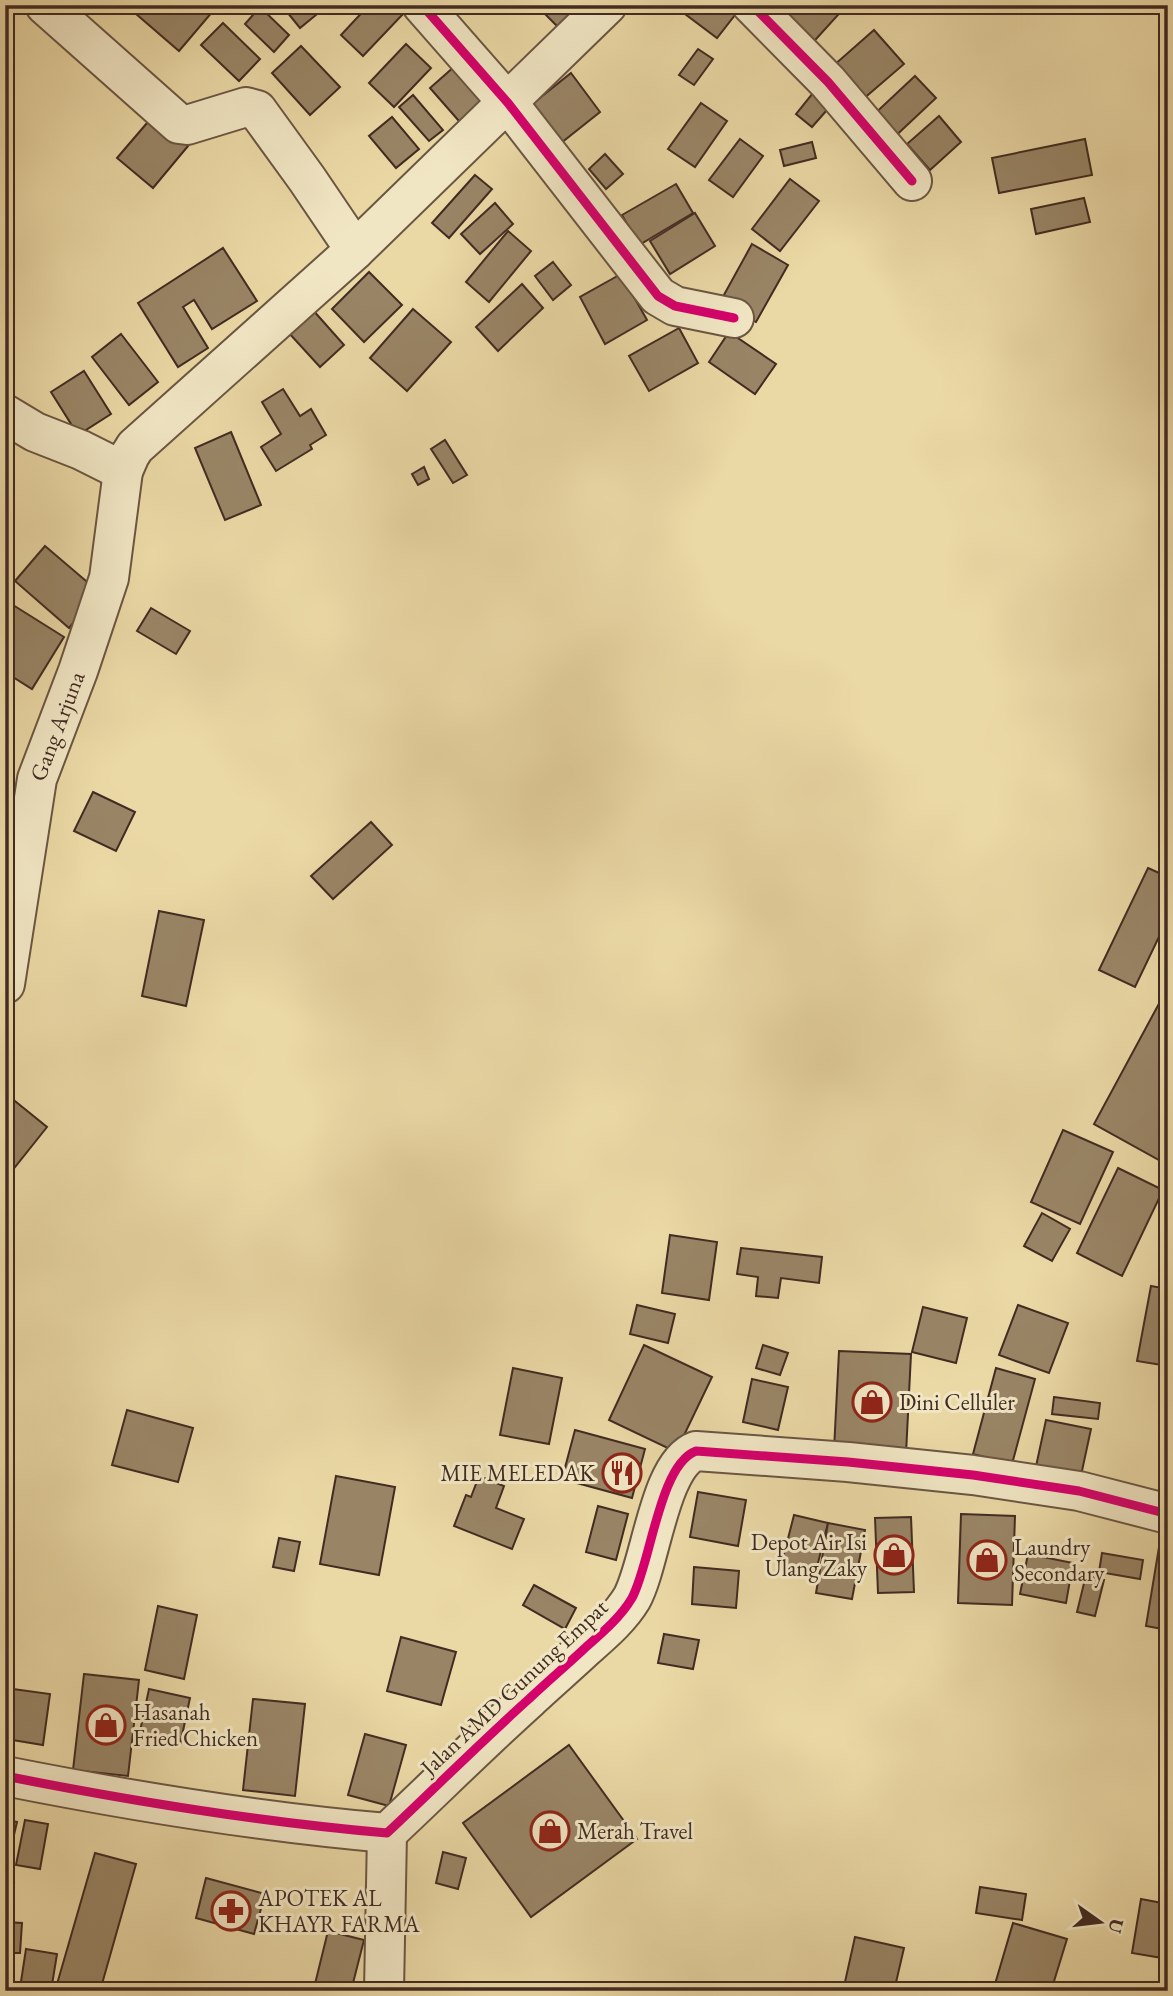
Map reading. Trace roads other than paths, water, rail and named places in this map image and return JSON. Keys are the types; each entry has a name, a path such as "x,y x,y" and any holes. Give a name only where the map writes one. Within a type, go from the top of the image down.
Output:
{"street":[{"path":"45,5 178,124 187,125 246,107 257,110 355,250"},
{"path":"422,5 508,103 658,296 675,306 734,318"},
{"path":"5,414 35,432 124,471 135,447 355,250 607,5"},
{"path":"752,5 828,82 912,181"},
{"name":"Gang Arjuna","path":"5,985 37,779 78,671 109,578 124,471"},
{"name":"Jalan AMD Gunung Empat","path":"387,1833 463,1763 498,1726 617,1619 637,1585 669,1482 681,1460 689,1453 705,1450 973,1475 1079,1491 1168,1514"},
{"path":"5,1776 90,1793 274,1821 387,1833 384,1991"}],"place":[{"name":"Dini Celluler","path":"872,1402"},
{"name":"MIE MELEDAK","path":"622,1473"},
{"name":"Depot Air Isi Ulang Zaky","path":"894,1555"},
{"name":"Laundry Secondary","path":"987,1560"},
{"name":"Hasanah Fried Chicken","path":"106,1725"},
{"name":"Merah Travel","path":"550,1831"},
{"name":"APOTEK AL KHAYR FARMA","path":"231,1911"}]}
